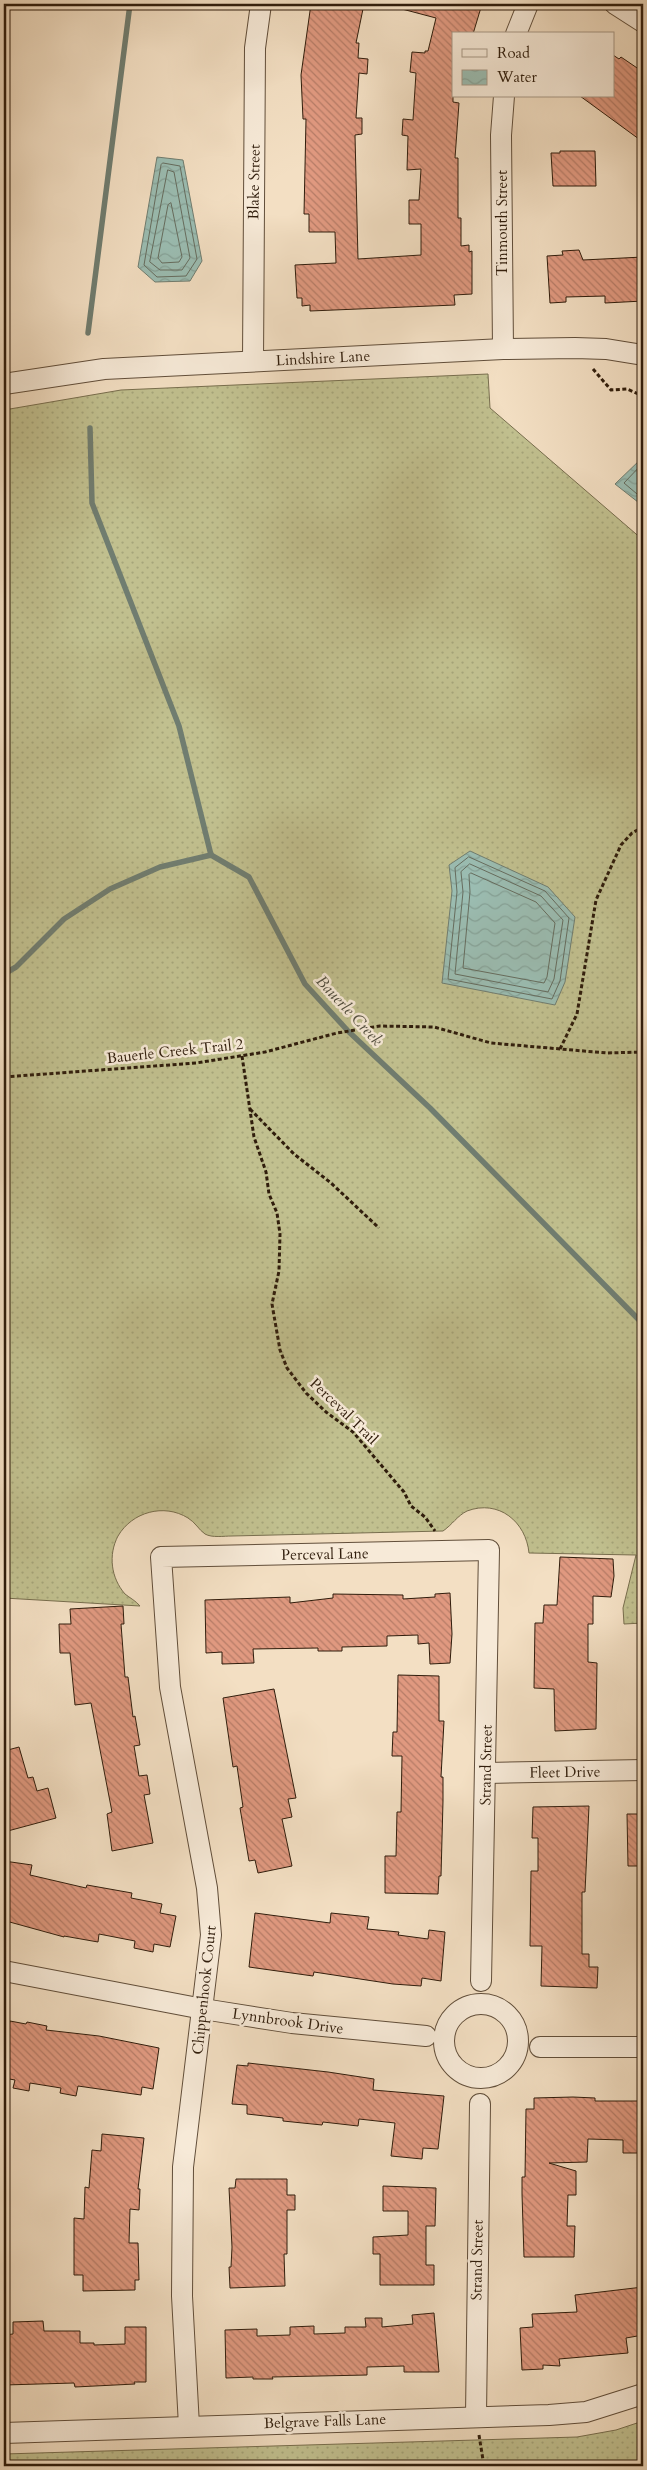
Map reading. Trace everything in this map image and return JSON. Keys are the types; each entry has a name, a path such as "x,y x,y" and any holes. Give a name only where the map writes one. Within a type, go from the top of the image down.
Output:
{"street":[{"name":"Blake Street","path":"253,362 256,48 261,4"},
{"path":"517,32 528,4"},
{"path":"615,4 643,22"},
{"name":"Tinmouth Street","path":"503,349 501,135 504,98"},
{"name":"Lindshire Lane","path":"4,384 104,369 503,349 606,349 643,355"},
{"name":"Perceval Lane","path":"161,1557 489,1550"},
{"name":"Strand Street","path":"470,2005 481,1981 489,1550"},
{"name":"Chippenhook Court","path":"161,1557 170,1687 210,1912 212,1936 183,2167 182,2296 189,2426"},
{"name":"Fleet Drive","path":"486,1773 643,1770"},
{"name":"Lynnbrook Drive","path":"4,1971 203,2009 292,2023 426,2036 446,2027"},
{"name":"Strand Street","path":"481,1981 494,2005"},
{"path":"514,2059 519,2043 518,2031 513,2020 494,2005 482,2003 470,2005 460,2010 446,2027 445,2050 450,2061 458,2070 468,2076 481,2079 492,2077 502,2072 514,2059 540,2047 643,2047"},
{"path":"518,2031 540,2047"},
{"path":"426,2036 445,2050"},
{"name":"Strand Street","path":"468,2076 480,2104"},
{"name":"Strand Street","path":"477,2426 480,2104 492,2077"},
{"name":"Belgrave Falls Lane","path":"4,2433 189,2426 477,2426 549,2415 586,2412 611,2406 643,2394"}],"path":[{"path":"592,369 611,390 627,389 643,396"},
{"path":"560,1048 579,1006 596,900 622,845 632,833 643,827"},
{"name":"Bauerle Creek Trail 2","path":"4,1077 196,1063 242,1056 337,1033 380,1026 434,1027 492,1043 608,1054 643,1052"},
{"name":"Perceval Trail","path":"242,1056 254,1137 266,1172 269,1194 277,1213 280,1256 272,1304 276,1339 287,1368 306,1393 326,1412 353,1432 404,1492 411,1506 426,1517 435,1531"},
{"path":"249,1109 294,1154 331,1183 379,1228"},
{"path":"477,2426 484,2466"}],"shaded area":[{"path":"488,374 490,408 643,540 643,1623 624,1624 623,1608 636,1555 529,1553 523,1532 517,1523 500,1511 490,1508 467,1511 443,1531 218,1536 205,1534 179,1513 169,1511 149,1512 131,1521 124,1528 115,1543 112,1558 114,1574 120,1588 140,1606 4,1598 4,410 121,390"},
{"path":"643,2421 643,2466 4,2466 4,2454 577,2437 616,2430"}],"water":[{"path":"157,157 183,160 202,261 190,281 155,282 138,267"},
{"path":"643,458 643,506 615,484"},
{"path":"470,851 548,887 575,917 565,982 555,1005 442,983 452,891 449,865"}],"building":[{"path":"311,4 364,4 356,43 359,43 358,58 368,59 367,74 359,73 356,118 362,118 362,134 355,135 358,259 421,255 421,224 409,224 409,200 419,200 421,169 407,170 408,136 402,135 403,119 413,120 416,73 410,72 412,52 425,53 425,51 428,51 436,18 402,9 403,4 482,4 474,32 452,32 452,98 453,102 459,103 455,158 458,158 458,218 461,218 461,246 469,245 469,252 472,251 472,294 454,295 455,305 310,311 310,305 302,306 302,298 297,298 295,265 336,263 335,232 309,232 309,214 304,214 306,119 303,119 301,75"},
{"path":"614,56 619,59 621,57 643,72 643,142 583,98 614,98"},
{"path":"560,151 595,151 596,186 553,186 551,153 560,153"},
{"path":"579,250 583,260 643,257 643,301 605,303 605,296 566,297 566,302 550,303 547,256 563,255 562,251"},
{"path":"560,1557 613,1559 614,1576 611,1597 593,1596 593,1624 588,1624 588,1662 597,1663 596,1729 555,1731 554,1689 534,1688 535,1623 543,1623 544,1605 557,1605"},
{"path":"450,1593 452,1634 450,1663 430,1664 429,1643 418,1644 418,1635 387,1636 387,1646 342,1647 342,1651 318,1651 318,1648 253,1649 254,1663 222,1664 222,1652 206,1653 205,1600 290,1597 290,1603 333,1598 333,1594 403,1595 403,1599 435,1597 435,1594"},
{"path":"123,1606 124,1624 121,1624 125,1677 128,1677 133,1717 135,1716 140,1745 134,1746 139,1776 147,1775 150,1794 144,1795 153,1843 112,1851 107,1814 112,1812 91,1703 75,1705 70,1653 60,1653 59,1624 71,1624 70,1609"},
{"path":"398,1675 439,1676 439,1721 444,1721 441,1777 443,1777 443,1801 441,1876 439,1876 438,1894 385,1893 385,1856 396,1856 397,1812 401,1812 402,1756 392,1756 393,1732 397,1732"},
{"path":"274,1689 296,1798 288,1799 292,1817 282,1819 292,1866 258,1873 255,1860 249,1861 240,1808 243,1807 237,1766 233,1767 223,1698"},
{"path":"19,1747 28,1778 33,1777 37,1791 48,1788 56,1818 4,1832 4,1751"},
{"path":"589,1806 585,1892 582,1892 582,1954 589,1954 589,1967 598,1967 597,1988 541,1986 542,1946 530,1946 531,1871 538,1871 538,1838 532,1838 533,1807"},
{"path":"627,1814 643,1814 643,1866 628,1866"},
{"path":"4,1861 32,1865 30,1875 86,1888 87,1885 132,1893 131,1898 162,1904 160,1913 176,1916 170,1947 154,1944 153,1952 134,1948 135,1941 99,1934 98,1942 64,1937 6,1921"},
{"path":"255,1913 330,1923 331,1913 369,1917 367,1929 399,1932 398,1935 428,1939 429,1930 445,1932 441,1981 422,1978 421,1986 393,1984 314,1972 313,1976 249,1967"},
{"path":"10,2021 47,2026 46,2030 99,2036 159,2048 153,2089 142,2087 141,2095 78,2086 76,2096 60,2093 61,2088 30,2083 29,2091 13,2088 15,2080 4,2078 4,2054"},
{"path":"248,2063 374,2079 373,2090 444,2096 438,2149 423,2148 422,2159 391,2156 395,2123 359,2119 358,2126 323,2122 322,2125 283,2121 283,2118 247,2114 247,2105 232,2104 237,2065 248,2066"},
{"path":"534,2098 595,2098 595,2101 643,2101 643,2153 623,2153 623,2140 588,2139 587,2162 549,2163 576,2171 576,2195 568,2195 567,2226 575,2226 574,2257 524,2257 522,2177 525,2177 526,2109 534,2109"},
{"path":"102,2134 144,2138 138,2189 140,2189 139,2210 130,2209 129,2243 138,2243 139,2280 135,2280 135,2290 83,2291 83,2275 74,2275 74,2218 84,2219 85,2187 89,2188 92,2150 101,2151"},
{"path":"236,2179 287,2179 287,2195 295,2195 295,2210 287,2210 287,2254 284,2254 285,2286 230,2288 229,2267 231,2267 232,2247 229,2188 235,2188"},
{"path":"383,2186 436,2188 435,2226 426,2226 426,2265 434,2265 434,2285 380,2285 380,2254 373,2254 373,2237 408,2235 408,2211 383,2211"},
{"path":"643,2287 643,2335 626,2338 628,2353 559,2359 560,2366 543,2365 543,2369 522,2370 520,2328 533,2327 532,2314 577,2312 575,2295"},
{"path":"434,2313 439,2372 404,2372 404,2366 367,2367 367,2375 272,2377 273,2379 253,2379 253,2377 226,2378 225,2330 257,2329 257,2336 290,2335 290,2327 314,2326 314,2334 345,2333 345,2327 366,2327 365,2318 382,2318 382,2327 413,2324 412,2315"},
{"path":"43,2321 44,2331 80,2331 80,2343 94,2343 94,2345 125,2344 125,2327 146,2327 146,2382 75,2387 74,2383 4,2385 4,2335 13,2334 13,2322"}],"waterway":[{"path":"88,333 130,4"},
{"path":"90,428 92,503 179,726 211,855"},
{"name":"Bauerle Creek","path":"4,974 16,967 64,919 110,889 160,867 211,855 249,877 305,984 348,1031 430,1108 643,1324"}]}
